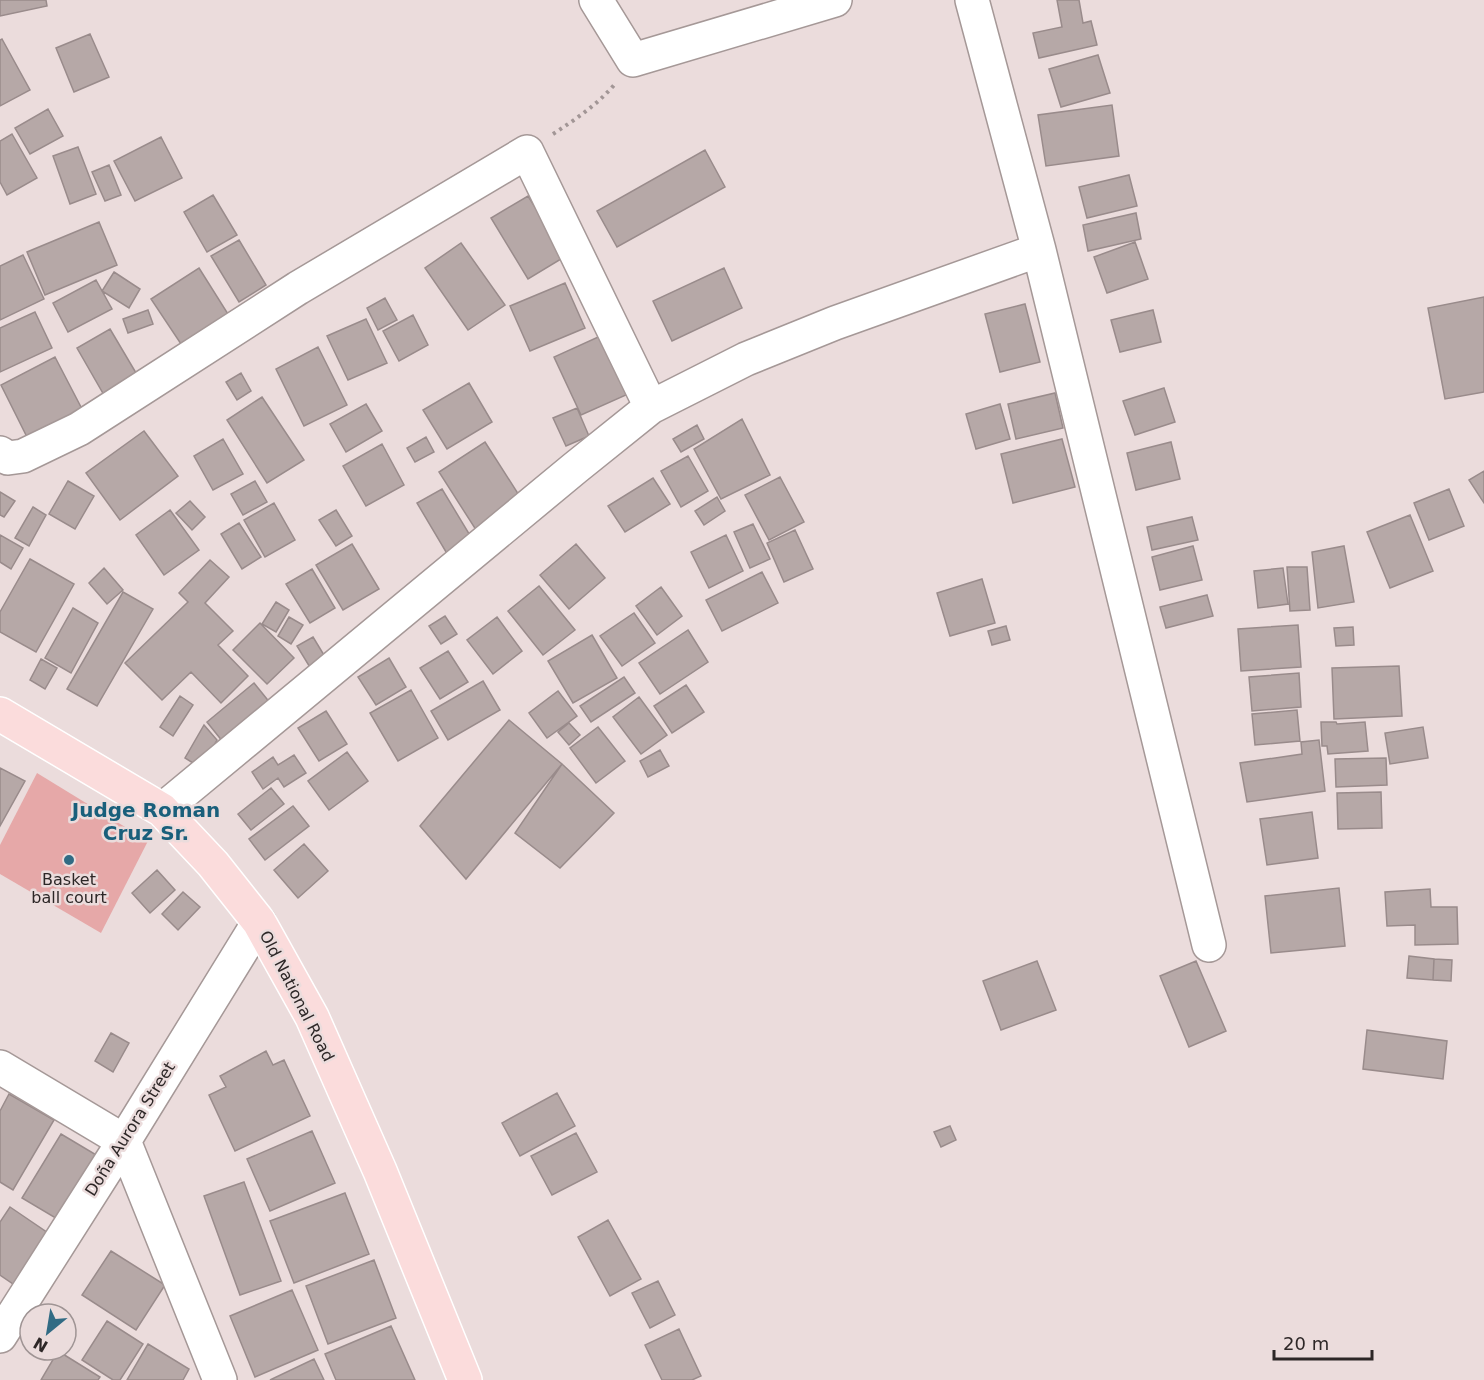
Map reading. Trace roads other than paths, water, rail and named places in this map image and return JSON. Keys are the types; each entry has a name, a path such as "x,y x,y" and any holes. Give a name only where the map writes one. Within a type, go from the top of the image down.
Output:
{"main road":[{"name":"Old National Road","path":"0,714 162,810 213,864 259,922 312,1017 380,1171 465,1380"}],"street":[{"path":"596,0 633,60 836,0"},
{"path":"972,0 1039,250 1209,945"},
{"path":"0,453 8,458 22,456 79,429 298,288 527,152 651,407"},
{"path":"162,810 651,407 746,358 1039,250"},
{"name":"Doña Aurora Street","path":"5,1315 124,1141 259,922"},
{"path":"0,1067 124,1141 213,1375"}],"place":[{"name":"Basket ball court","path":"69,860"}],"district":[{"name":"Judge Roman Cruz Sr.","path":"146,822"}]}
